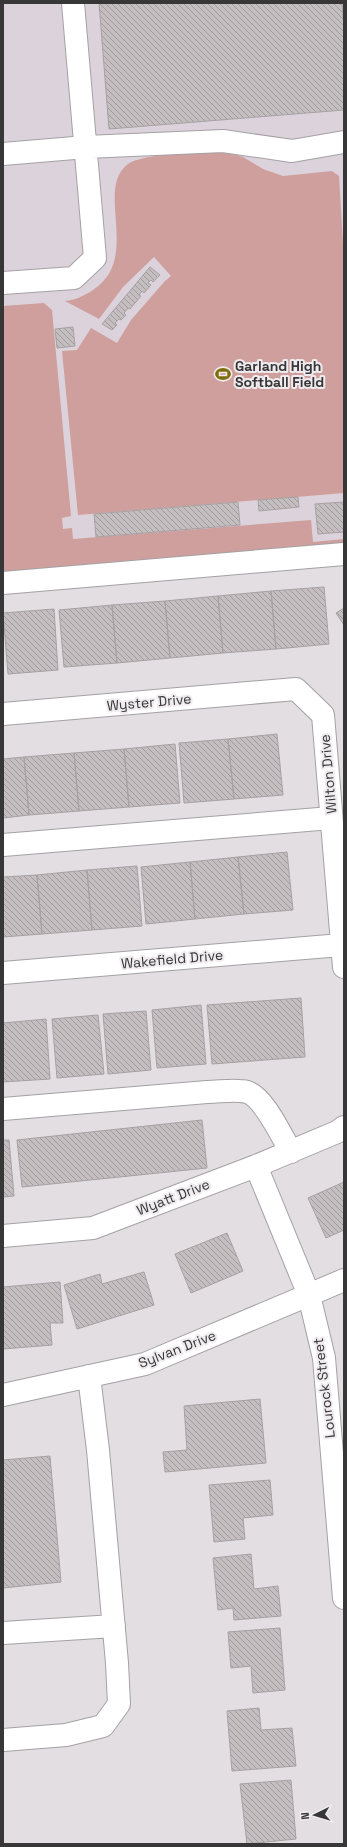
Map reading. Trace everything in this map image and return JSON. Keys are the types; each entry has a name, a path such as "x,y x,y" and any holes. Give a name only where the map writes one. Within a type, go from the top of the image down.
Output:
{"street":[{"path":"3,283 74,278 95,258 73,3"},
{"path":"3,154 86,147 223,141 292,151 344,142"},
{"path":"3,583 344,554"},
{"name":"Wyster Drive","path":"3,714 296,689"},
{"name":"Wilton Drive","path":"296,689 323,715 344,967"},
{"path":"3,845 331,818"},
{"name":"Wakefield Drive","path":"3,973 342,945"},
{"path":"3,1109 207,1092 248,1092 258,1099 268,1112 291,1152"},
{"name":"Wyatt Drive","path":"3,1236 93,1228 256,1166 341,1129"},
{"name":"Lourock Street","path":"256,1166 309,1295 324,1358 344,1598"},
{"name":"Sylvan Drive","path":"3,1395 146,1364 344,1280"},
{"path":"3,1740 66,1735 103,1726 119,1704 114,1626 98,1450 89,1376"},
{"path":"3,1633 114,1626"}],"shaded area":[{"path":"3,3 344,3 344,540 3,572"},
{"name":"Garland High Softball Field","path":"222,151 243,157 263,169 283,176 332,171 339,176 344,260 344,493 78,515 62,351 77,350 91,328 117,343 131,320 171,276 154,257 123,287 99,319 65,301 76,299 90,292 107,276 114,260 117,243 115,190 119,175 128,164 136,160 159,156"},
{"path":"44,303 52,310 71,516 62,518 63,529 72,528 73,539 311,520 313,542 344,539 344,547 3,576 3,306"}],"building":[{"path":"99,3 342,3 344,28 344,110 109,129"},
{"path":"150,267 160,275 153,282 151,280 148,283 151,285 144,293 142,291 139,295 141,296 130,309 128,308 124,313 126,315 115,323 117,325 112,330 102,324"},
{"path":"73,327 75,346 57,348 55,329"},
{"path":"298,497 299,507 259,511 258,500"},
{"path":"238,502 240,525 96,537 94,514"},
{"path":"344,502 344,532 318,534 315,504"},
{"path":"324,587 329,644 276,649 271,591"},
{"path":"271,591 276,649 223,653 218,596"},
{"path":"218,596 223,653 170,658 165,601"},
{"path":"165,601 170,658 117,663 112,605"},
{"path":"112,605 117,663 64,667 59,610"},
{"path":"344,608 344,625 336,613"},
{"path":"54,609 58,670 8,674 3,613"},
{"path":"277,734 283,795 234,799 228,739"},
{"path":"228,739 234,799 184,803 179,743"},
{"path":"175,744 180,803 129,807 124,749"},
{"path":"124,749 129,807 79,811 74,753"},
{"path":"74,753 79,811 29,815 24,757"},
{"path":"24,757 29,815 3,818 3,759"},
{"path":"287,852 293,910 244,914 238,857"},
{"path":"238,857 244,914 195,919 190,862"},
{"path":"190,862 195,919 146,924 141,867"},
{"path":"137,866 142,926 92,930 87,870"},
{"path":"87,870 92,930 42,934 37,875"},
{"path":"37,875 42,934 3,937 3,877"},
{"path":"301,998 305,1057 212,1064 207,1005"},
{"path":"201,1005 206,1064 157,1068 152,1010"},
{"path":"146,1011 151,1070 108,1074 103,1014"},
{"path":"98,1015 104,1074 57,1078 52,1019"},
{"path":"46,1019 50,1079 3,1082 3,1023"},
{"path":"202,1120 207,1168 22,1187 17,1140"},
{"path":"3,1140 9,1140 14,1196 3,1197"},
{"path":"344,1182 344,1230 326,1238 308,1198"},
{"path":"227,1233 243,1271 191,1293 175,1254"},
{"path":"144,1272 154,1305 77,1329 64,1285 100,1274 102,1284"},
{"path":"60,1282 63,1323 50,1323 52,1345 3,1349 3,1287"},
{"path":"260,1399 266,1463 165,1472 163,1452 187,1450 184,1406"},
{"path":"50,1456 61,1582 3,1588 3,1460"},
{"path":"270,1480 273,1515 243,1518 245,1539 214,1542 209,1485"},
{"path":"251,1554 254,1589 278,1586 281,1616 234,1620 233,1608 218,1610 213,1558"},
{"path":"280,1628 285,1690 253,1693 251,1666 231,1668 228,1632"},
{"path":"259,1708 261,1730 292,1728 296,1766 232,1771 227,1711"},
{"path":"291,1780 296,1839 247,1844 240,1784"}],"place":[{"name":"Garland High Softball Field","path":"223,374"}]}
